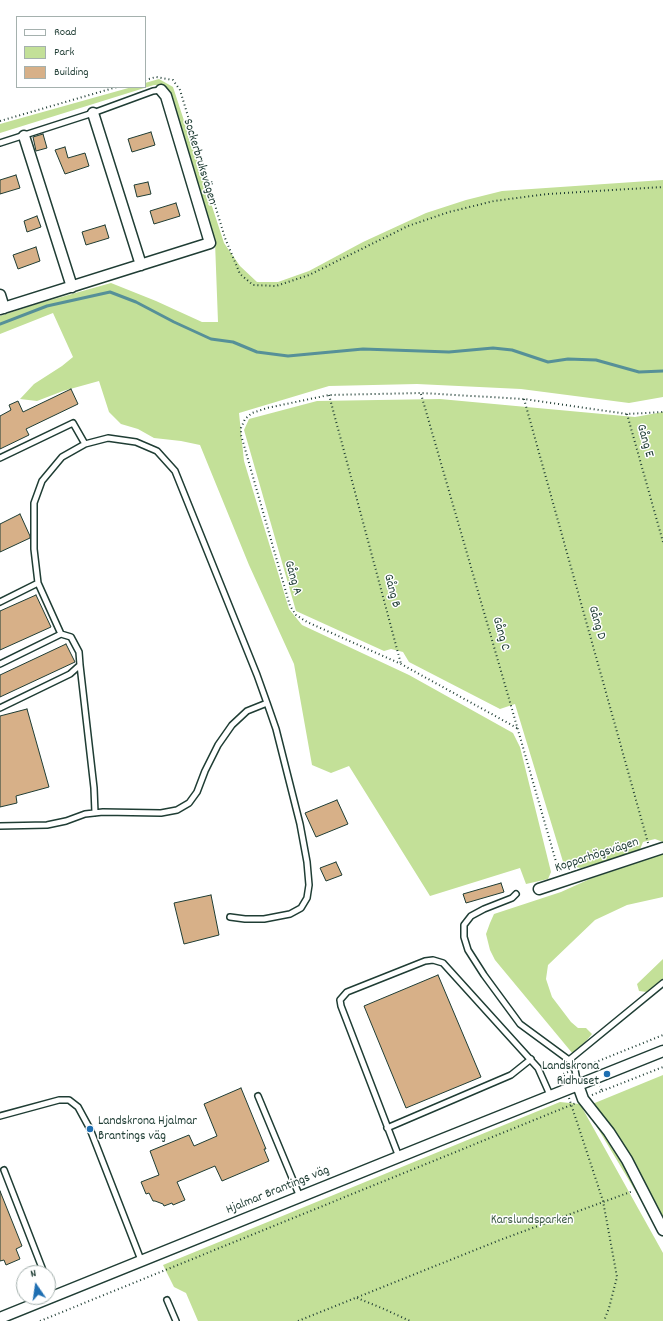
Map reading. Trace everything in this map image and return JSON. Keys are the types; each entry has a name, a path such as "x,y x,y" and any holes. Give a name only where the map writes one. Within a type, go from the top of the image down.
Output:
{"street":[{"name":"Sockerbruksvägen","path":"0,295 2,308 210,243 166,96 161,90"},
{"path":"93,113 141,265"},
{"path":"24,136 72,287"},
{"name":"Kopparhögsvägen","path":"539,889 562,880 663,848"},
{"name":"Hjalmar Brantings väg","path":"56,1295 550,1096 565,1086 578,1085 663,1051"},
{"path":"578,1085 582,1099 610,1132 627,1160 663,1230"},
{"name":"Hjalmar Brantings väg","path":"0,1318 31,1305"}],"lane":[{"name":"Sockerbruksvägen","path":"0,143 93,113 153,91 161,90"},
{"path":"0,458 73,423 85,444"},
{"path":"61,634 38,584 34,548 34,503 42,481 62,457 85,444 108,438 136,442 157,451 175,471 267,702 276,729 300,824 307,862 309,886 307,898 301,908 290,914 264,919 245,920 230,917"},
{"path":"0,602 38,584"},
{"path":"0,664 61,634 71,637 80,652 80,665 94,788 95,813"},
{"path":"0,708 70,674 80,665"},
{"path":"0,826 47,825 66,821 85,814 95,813 161,813 177,810 189,803 197,792 205,771 218,745 232,725 246,711 267,702"},
{"path":"516,894 512,898 471,916 464,925 464,937 468,950 484,975 520,1024 569,1060 574,1070 578,1085"},
{"path":"399,1157 341,1006 340,1000 347,992 425,961 433,960 443,963 531,1059 538,1068 550,1096"},
{"path":"569,1060 663,983"},
{"path":"387,1128 511,1075 531,1059"},
{"path":"258,1096 300,1197"},
{"path":"0,1116 59,1100 69,1100 78,1107 90,1129 141,1260"},
{"path":"4,1170 41,1265"},
{"path":"167,1300 176,1321"}],"path":[{"path":"146,80 156,77 172,80 180,90 225,238 240,274 253,285 276,286 309,275 408,226 449,212 486,203 547,194 663,187"},
{"path":"0,121 114,88"},
{"path":"329,394 421,393 524,400 627,414 663,412"},
{"name":"Gång C","path":"421,393 562,880"},
{"name":"Gång A","path":"329,394 267,408 252,413 245,419 241,428 241,435 290,606 296,615 306,622 401,664"},
{"name":"Gång B","path":"329,394 401,664"},
{"name":"Gång D","path":"524,400 650,852"},
{"name":"Gång E","path":"627,414 663,542"},
{"path":"401,664 518,728"},
{"path":"590,1064 663,1035"},
{"path":"602,1091 663,1067"},
{"path":"565,1086 561,1075 574,1070"},
{"path":"40,1321 571,1105 582,1099"},
{"path":"571,1105 604,1201 617,1277 604,1321"},
{"path":"298,1321 493,1243 604,1201 641,1189"},
{"path":"356,1298 410,1321"}],"green space":[{"path":"159,79 173,87 224,243 240,266 257,282 278,282 309,271 363,242 426,213 466,200 502,191 663,180 663,397 629,403 521,389 417,384 329,386 239,413 244,461 289,609 302,625 409,675 513,733 520,747 551,872 548,879 526,884 520,868 430,896 349,766 331,773 312,765 294,664 249,565 200,445 154,438 138,429 121,424 109,412 99,381 63,391 37,401 20,399 34,384 73,357 53,313 0,334 0,316 111,283 202,322 218,322 215,242 169,90 160,85 146,87 146,83"},
{"path":"128,88 144,88 0,133 0,124"},
{"path":"440,399 635,417 663,412 663,842 655,839 643,842 639,852 581,868 564,865 515,704 500,709 409,662 403,652 391,649 384,651 296,611 244,430 249,419 317,401"},
{"path":"663,854 663,897 627,905 595,920 548,965 546,979 552,997 571,1022 578,1028 586,1028 592,1034 573,1054 495,960 490,950 486,934 494,914 561,892 592,878"},
{"path":"663,959 663,979 647,992 639,991 637,984"},
{"path":"663,1075 663,1237 585,1107"},
{"name":"Karslundsparken","path":"560,1102 580,1104 663,1253 663,1321 198,1321 186,1293 174,1287 163,1265"}],"building":[{"path":"151,132 155,145 132,152 128,139"},
{"path":"43,134 47,148 36,151 33,137"},
{"path":"65,147 68,158 85,153 89,166 65,174 55,150"},
{"path":"16,175 20,188 0,194 0,180"},
{"path":"148,182 151,194 137,197 134,185"},
{"path":"176,203 180,216 154,224 150,211"},
{"path":"37,216 41,227 27,232 24,221"},
{"path":"105,225 109,238 86,245 82,232"},
{"path":"36,247 40,261 18,269 13,255"},
{"path":"71,389 78,404 26,429 29,435 0,449 0,416 11,410 9,405 18,401 23,412"},
{"path":"20,514 30,538 0,552 0,524"},
{"path":"36,595 51,627 0,650 0,611"},
{"path":"66,644 75,662 0,697 0,675"},
{"path":"27,709 49,787 16,796 17,803 0,807 0,716"},
{"path":"337,800 348,824 316,837 305,813"},
{"path":"336,862 342,875 326,881 320,868"},
{"path":"501,883 504,892 466,903 463,894"},
{"path":"211,895 219,935 184,944 174,903"},
{"path":"438,975 481,1077 406,1108 364,1006"},
{"path":"241,1088 266,1149 264,1149 269,1161 222,1181 215,1166 177,1182 185,1200 173,1205 172,1203 164,1206 163,1204 153,1201 149,1193 146,1194 141,1182 159,1175 150,1151 189,1135 194,1146 217,1136 204,1104"},
{"path":"0,1191 22,1246 16,1249 20,1259 6,1265 4,1260 0,1261"}],"waterway":[{"path":"0,324 47,306 110,292 136,302 211,339 233,342 257,352 288,356 363,349 449,352 493,348 512,350 548,362 568,359 596,360 639,372 663,371"}],"place":[{"name":"Landskrona Ridhuset","path":"607,1074"},
{"name":"Landskrona Hjalmar Brantings väg","path":"90,1129"}]}
